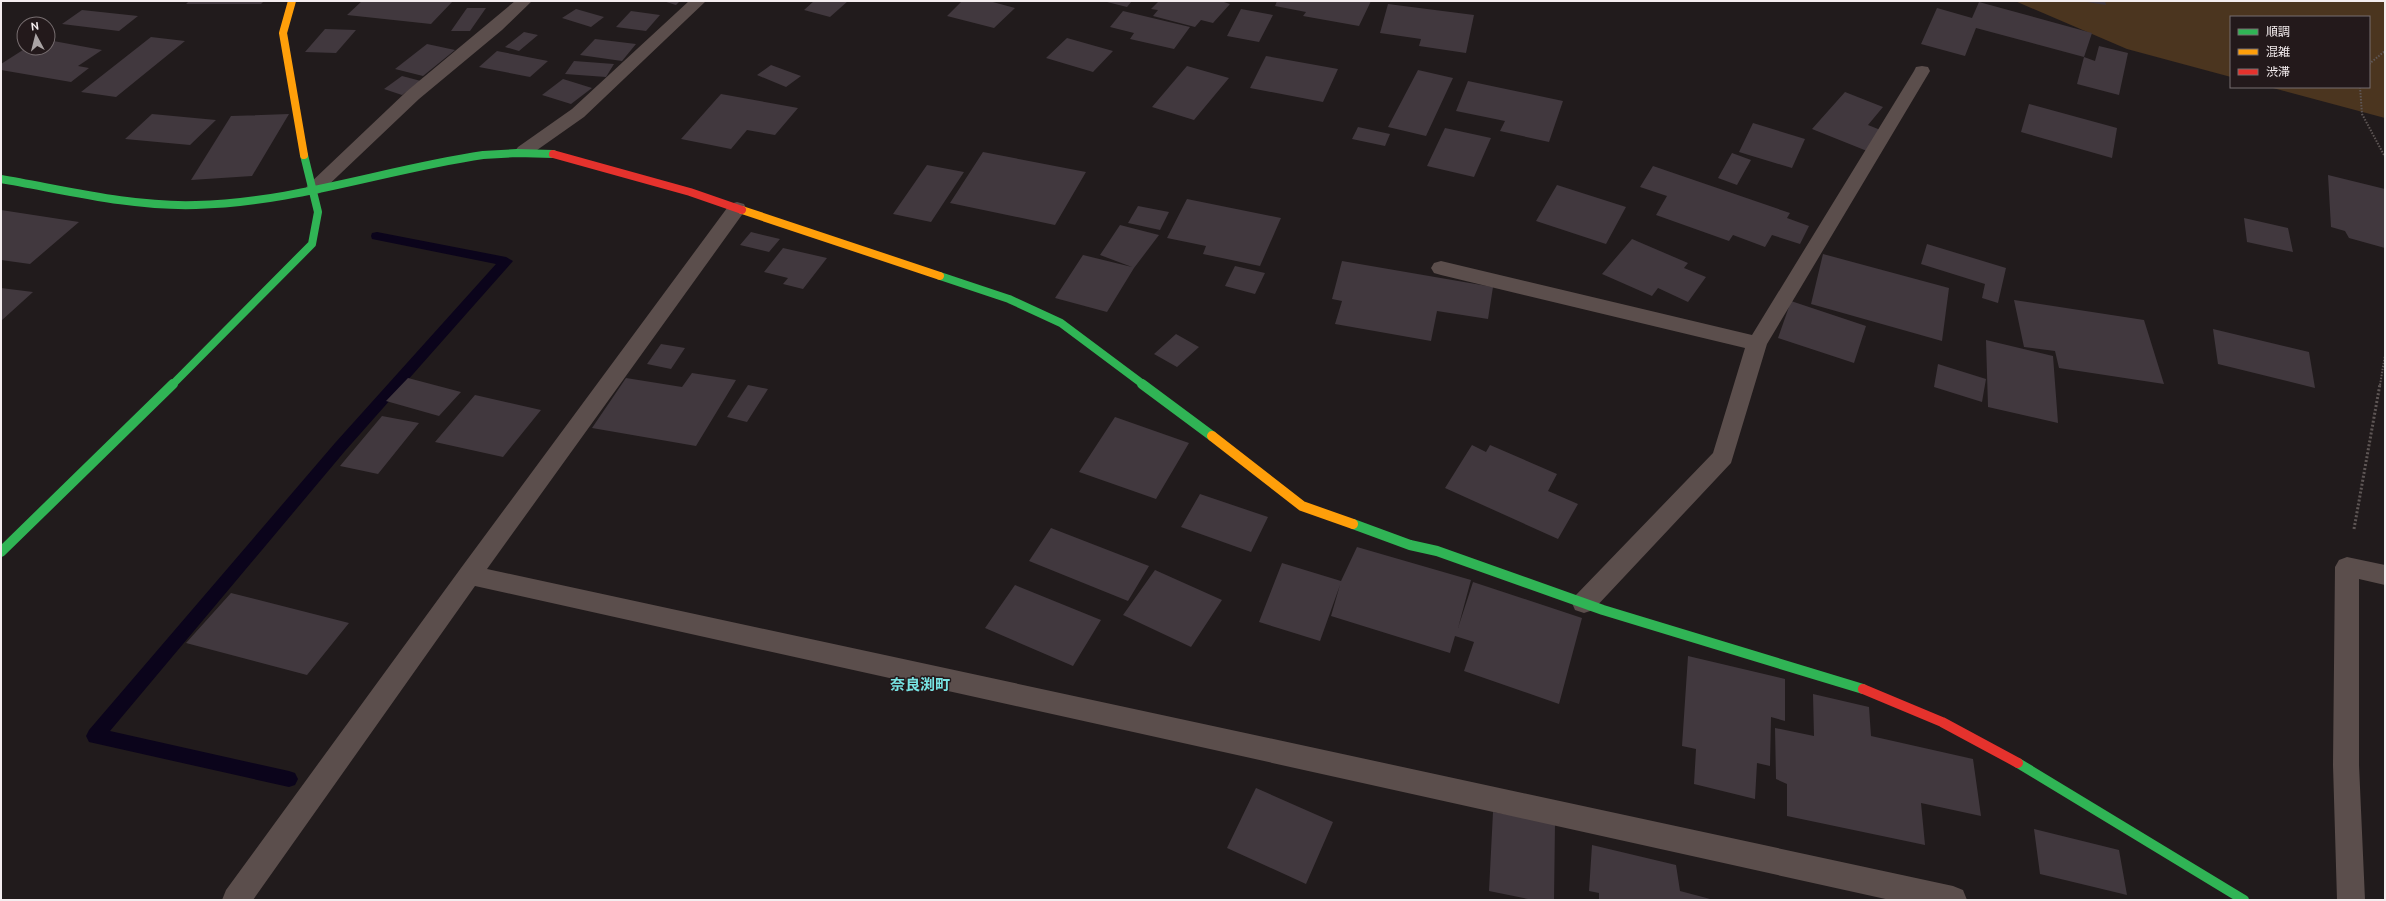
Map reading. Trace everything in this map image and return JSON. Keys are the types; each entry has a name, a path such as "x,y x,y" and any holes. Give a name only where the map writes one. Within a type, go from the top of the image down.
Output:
{"street":[{"path":"1,552 254,304 312,244 318,212 314,189 303,149 294,82 283,33 292,1"},
{"path":"314,189 413,96 496,27 524,1"},
{"path":"524,151 578,113 698,1"},
{"path":"1584,603 1723,457 1757,344 1922,71"},
{"path":"1,179 153,204 193,206 224,204 314,189 481,154 524,151 560,155 690,192 1009,299 1061,323 1149,387 1302,506 1410,546 1437,551 1584,603 1885,696 1988,745 2244,900"},
{"path":"236,900 469,575 737,208"},
{"path":"1442,268 1757,344"},
{"path":"2352,900 2346,765 2347,567 2385,575"},
{"path":"469,575 1953,900"}],"path":[{"path":"2370,63 2385,51"},
{"path":"2360,88 2362,114 2385,157"},
{"path":"2347,567 2385,354"}],"shaded area":[{"path":"2015,1 2385,1 2385,118 2273,88 2370,88 2370,16 2230,16 2230,77 2127,49"}],"building":[{"path":"189,1 264,1 261,4 186,4"},
{"path":"362,1 453,1 431,24 347,15"},
{"path":"663,1 680,1 676,5"},
{"path":"814,1 848,1 830,17 804,10"},
{"path":"962,1 989,1 1015,8 994,28 947,16"},
{"path":"1103,1 1132,1 1127,7"},
{"path":"1159,1 1221,1 1230,4 1213,23 1201,20 1195,27 1153,16 1158,10 1151,9"},
{"path":"1277,1 1371,1 1359,26 1303,16 1306,12 1275,6"},
{"path":"2105,1 2106,5 2087,2"},
{"path":"1979,2 2092,33 2084,57 1976,28 1965,56 1921,44 1937,8 1972,18"},
{"path":"1388,4 1474,15 1466,53 1419,46 1421,39 1380,33"},
{"path":"467,8 486,8 470,31 451,31"},
{"path":"576,9 604,17 591,27 562,18"},
{"path":"1241,9 1273,15 1259,42 1227,36"},
{"path":"82,10 138,16 119,31 62,24"},
{"path":"631,11 660,15 646,31 616,27"},
{"path":"1123,11 1190,27 1174,49 1130,39 1134,33 1110,27"},
{"path":"325,29 356,30 336,53 305,52"},
{"path":"524,32 538,35 519,51 505,47"},
{"path":"151,37 185,41 116,97 81,92"},
{"path":"1067,38 1113,51 1093,72 1046,58"},
{"path":"595,39 636,44 622,61 580,55"},
{"path":"56,41 102,50 78,66 89,68 71,82 1,70 1,64 16,54 16,56 56,56"},
{"path":"427,44 455,50 423,76 395,69"},
{"path":"2099,46 2128,53 2119,95 2077,84 2084,57 2095,61"},
{"path":"497,51 548,61 530,77 479,67"},
{"path":"1266,56 1338,69 1323,102 1250,88"},
{"path":"574,61 614,64 606,77 565,74"},
{"path":"771,65 801,76 786,87 757,75"},
{"path":"1187,66 1229,78 1194,120 1152,107"},
{"path":"1418,70 1453,78 1426,136 1388,127"},
{"path":"402,76 421,81 402,95 384,89"},
{"path":"563,79 592,88 571,104 542,95"},
{"path":"1468,81 1563,101 1549,142 1500,131 1505,121 1456,111"},
{"path":"1845,92 1883,107 1868,125 1883,131 1867,151 1812,129"},
{"path":"721,94 798,108 775,135 747,130 731,149 681,139"},
{"path":"2029,104 2117,128 2112,158 2021,132"},
{"path":"152,114 216,120 190,145 125,139"},
{"path":"289,114 252,176 191,180 231,116"},
{"path":"1753,123 1805,139 1792,168 1739,152"},
{"path":"1358,127 1390,134 1385,146 1352,139"},
{"path":"1445,128 1491,138 1474,177 1427,166"},
{"path":"983,152 1086,172 1055,225 950,203"},
{"path":"1732,153 1751,160 1737,185 1718,178"},
{"path":"927,165 964,172 931,222 893,214"},
{"path":"1653,166 1790,213 1787,218 1809,226 1800,244 1772,235 1765,247 1733,235 1729,241 1656,215 1667,196 1640,187"},
{"path":"2328,175 2385,189 2385,248 2349,238 2345,231 2331,227"},
{"path":"1557,185 1626,207 1606,244 1536,221"},
{"path":"1187,199 1281,218 1260,266 1203,254 1206,246 1167,238"},
{"path":"1138,206 1169,212 1160,230 1128,223"},
{"path":"1,210 79,222 30,264 1,260"},
{"path":"2244,218 2288,228 2293,252 2247,242"},
{"path":"1120,225 1159,235 1134,268 1107,312 1055,298 1083,255 1132,267 1100,255"},
{"path":"751,232 780,239 769,252 740,245"},
{"path":"1632,239 1688,263 1684,268 1706,277 1688,302 1658,288 1652,296 1602,274"},
{"path":"1927,244 2006,268 1998,303 1982,298 1985,284 1921,264"},
{"path":"783,248 827,258 803,289 783,284 788,278 764,272"},
{"path":"1823,254 1949,288 1942,341 1811,304"},
{"path":"1342,261 1493,287 1488,319 1437,311 1431,341 1335,324 1342,301 1332,299"},
{"path":"1235,266 1265,273 1255,294 1225,286"},
{"path":"1,288 33,292 1,321"},
{"path":"2014,300 2144,320 2164,384 2059,368 2055,351 2024,347"},
{"path":"1791,301 1866,326 1854,363 1778,338"},
{"path":"2213,329 2309,352 2315,388 2218,364"},
{"path":"1176,334 1199,347 1177,367 1154,354"},
{"path":"1986,340 2053,356 2058,423 1988,407"},
{"path":"661,344 685,348 671,369 647,364"},
{"path":"1938,364 1986,379 1982,402 1934,387"},
{"path":"692,373 736,380 696,446 592,428 626,378 682,387"},
{"path":"408,378 461,392 439,416 386,401"},
{"path":"748,385 768,389 747,422 727,417"},
{"path":"475,395 541,410 503,457 435,442"},
{"path":"382,416 419,423 378,474 340,466"},
{"path":"1115,417 1189,443 1156,499 1079,472"},
{"path":"1472,445 1486,452 1490,445 1557,474 1548,491 1578,504 1558,539 1445,488"},
{"path":"1200,494 1268,517 1251,552 1181,527"},
{"path":"1051,528 1149,566 1128,601 1029,561"},
{"path":"1357,547 1471,580 1458,628 1473,582 1582,618 1559,704 1464,671 1474,642 1455,636 1450,653 1331,616 1340,585 1320,641 1259,622 1282,563 1341,581"},
{"path":"1155,570 1222,600 1191,647 1123,615"},
{"path":"1015,585 1101,620 1073,666 985,628"},
{"path":"231,593 349,623 307,675 186,643"},
{"path":"1688,656 1785,679 1785,721 1771,717 1770,766 1757,763 1755,799 1694,784 1696,749 1682,746"},
{"path":"1813,694 1869,707 1871,736 1973,759 1981,816 1921,803 1925,845 1787,816 1787,784 1776,779 1775,728 1814,736"},
{"path":"1256,788 1333,822 1306,884 1227,848"},
{"path":"1493,812 1555,823 1554,900 1533,900 1489,891"},
{"path":"2034,829 2119,850 2127,895 2040,874"},
{"path":"1592,845 1676,865 1680,891 1714,900 1599,900 1599,893 1589,891"}],"waterway":[{"path":"289,779 95,736 340,447 506,261 377,236"}],"traffic: fast":[{"path":"1,179 112,199 167,205 223,204 270,198 318,189 431,164 483,155 517,153 553,154"},
{"path":"1,552 254,304 312,244 318,212 304,155"},
{"path":"940,276 1009,299 1061,323 1212,436"},
{"path":"1353,524 1410,545 1437,551 1603,610 1863,689"},
{"path":"2018,763 2244,900"}],"traffic: slow":[{"path":"292,1 283,33 304,155"},
{"path":"742,210 940,276"},
{"path":"1212,436 1302,506 1353,524"}],"traffic: jam":[{"path":"553,154 690,192 742,210"},
{"path":"1863,689 1922,712 1982,742 2018,763"}],"district":[{"name":"奈良渕町","path":"920,685"}]}
